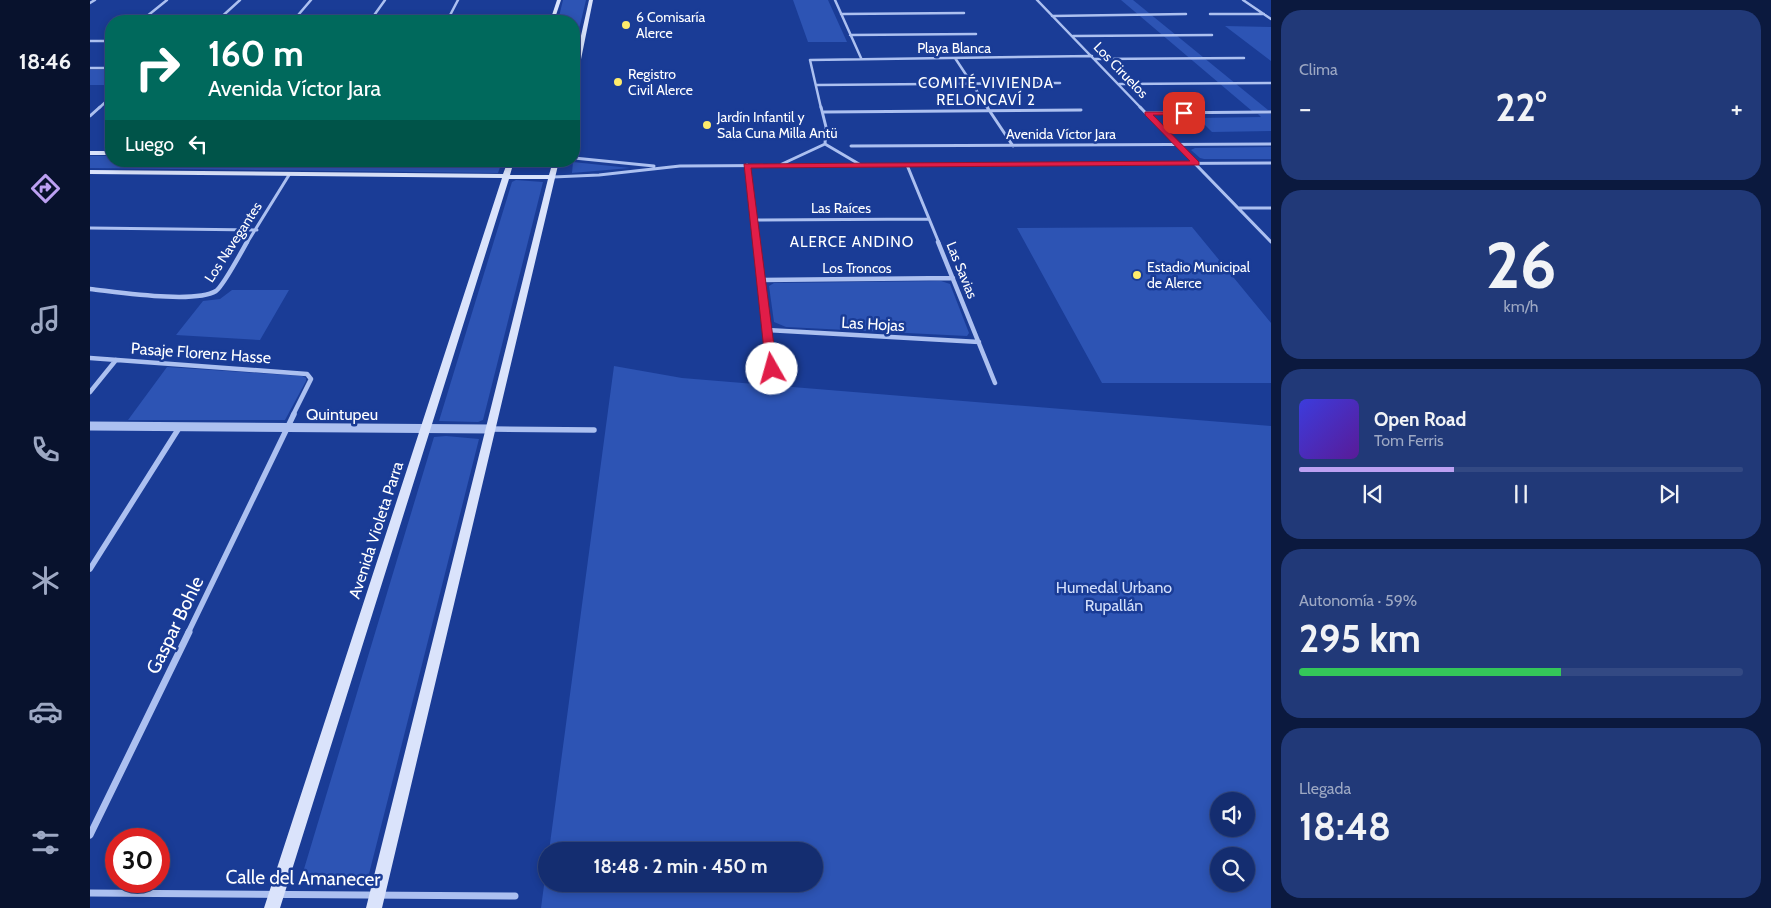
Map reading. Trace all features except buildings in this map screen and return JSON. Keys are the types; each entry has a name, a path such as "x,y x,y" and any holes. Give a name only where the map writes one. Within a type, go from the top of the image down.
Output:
{"main road":[{"path":"554,15 559,0"},
{"path":"580,45 591,0"},
{"path":"90,152 105,153"},
{"name":"Avenida Violeta Parra","path":"272,908 509,167"},
{"path":"374,908 554,167"},
{"path":"90,172 552,176"}],"street":[{"path":"90,3 95,0"},
{"path":"148,15 167,0"},
{"path":"224,15 240,0"},
{"path":"298,15 311,0"},
{"path":"374,15 384,0"},
{"path":"450,15 458,0"},
{"path":"835,0 861,58"},
{"name":"Los Ciruelos","path":"1037,0 1271,242"},
{"path":"1243,0 1271,19"},
{"path":"841,14 964,13"},
{"path":"1052,16 1186,14"},
{"path":"1210,14 1264,14"},
{"path":"850,35 976,34"},
{"path":"1073,36 1212,35"},
{"path":"90,41 105,41"},
{"name":"Playa Blanca","path":"816,85 809,61 817,58 1244,58"},
{"path":"955,58 1014,146"},
{"path":"90,68 105,68"},
{"path":"825,144 826,127 824,112 816,85 1060,83"},
{"path":"1119,84 1271,83"},
{"path":"90,116 105,102"},
{"path":"824,112 1081,110"},
{"path":"1147,113 1271,112"},
{"path":"825,144 842,156 862,165"},
{"path":"779,165 825,144"},
{"name":"Avenida Víctor Jara","path":"851,146 1271,144"},
{"name":"Avenida Víctor Jara","path":"580,159 667,167"},
{"name":"Avenida Víctor Jara","path":"552,176 599,175 667,167 1271,163"},
{"name":"Las Savias","path":"907,165 995,383"},
{"path":"747,166 772,369"},
{"name":"Los Navegantes","path":"90,290 196,296 210,294 218,290 257,230 289,175"},
{"path":"1238,208 1271,208"},
{"name":"Las Raíces","path":"753,220 929,219"},
{"path":"90,228 257,230"},
{"name":"Los Troncos","path":"761,280 953,278"},
{"name":"Las Hojas","path":"767,330 978,342"},
{"name":"Pasaje Florenz Hasse","path":"90,358 310,376"},
{"path":"90,392 116,360"},
{"name":"Gaspar Bohle","path":"90,835 311,379 310,376"},
{"name":"Quintupeu","path":"90,426 594,430"},
{"path":"90,569 179,427"},
{"name":"Calle del Amanecer","path":"90,893 515,896"}],"green space":[{"path":"563,0 586,0 580,25 580,15 559,15"},
{"path":"793,0 828,0 847,42 808,42"},
{"path":"1121,0 1133,0 1268,110 1252,111"},
{"path":"1225,26 1271,27 1271,61"},
{"path":"90,70 105,70 105,85 90,85"},
{"path":"1258,114 1271,114 1271,131 1212,132 1198,118 1261,117"},
{"path":"1271,147 1271,159 1204,159 1191,150 1195,148"},
{"path":"90,156 105,156 105,167 500,167 498,173 90,168"},
{"path":"580,163 630,168 572,173 573,167 580,167"},
{"path":"516,180 543,182 483,420 478,422 439,421 512,182"},
{"name":"Estadio Municipal de Alerce","path":"1192,227 1271,323 1271,383 1102,383 1017,228"},
{"path":"941,281 950,284 969,333 967,336 786,327 774,322 769,286 774,283"},
{"path":"232,290 289,290 260,340 176,335 203,301 220,299"},
{"name":"Humedal Urbano Rupallán","path":"614,366 682,378 1271,426 1271,908 541,908 543,892 823,892 823,842 550,842"},
{"path":"167,367 302,376 306,378 306,381 285,420 128,420"},
{"path":"446,436 479,439 369,874 364,880 301,879 434,437"}],"place":[{"name":"6 Comisaría Alerce","path":"626,25"},
{"name":"Registro Civil Alerce","path":"618,82"},
{"name":"Jardín Infantil y Sala Cuna Milla Antü","path":"707,125"},
{"name":"Estadio Municipal de Alerce","path":"1137,275"}],"district":[{"name":"COMITÉ VIVIENDA RELONCAVÍ 2","path":"986,92"},
{"name":"ALERCE ANDINO","path":"852,242"}],"route":[{"path":"772,369 747,166 1196,163 1147,113 1184,113"}]}
